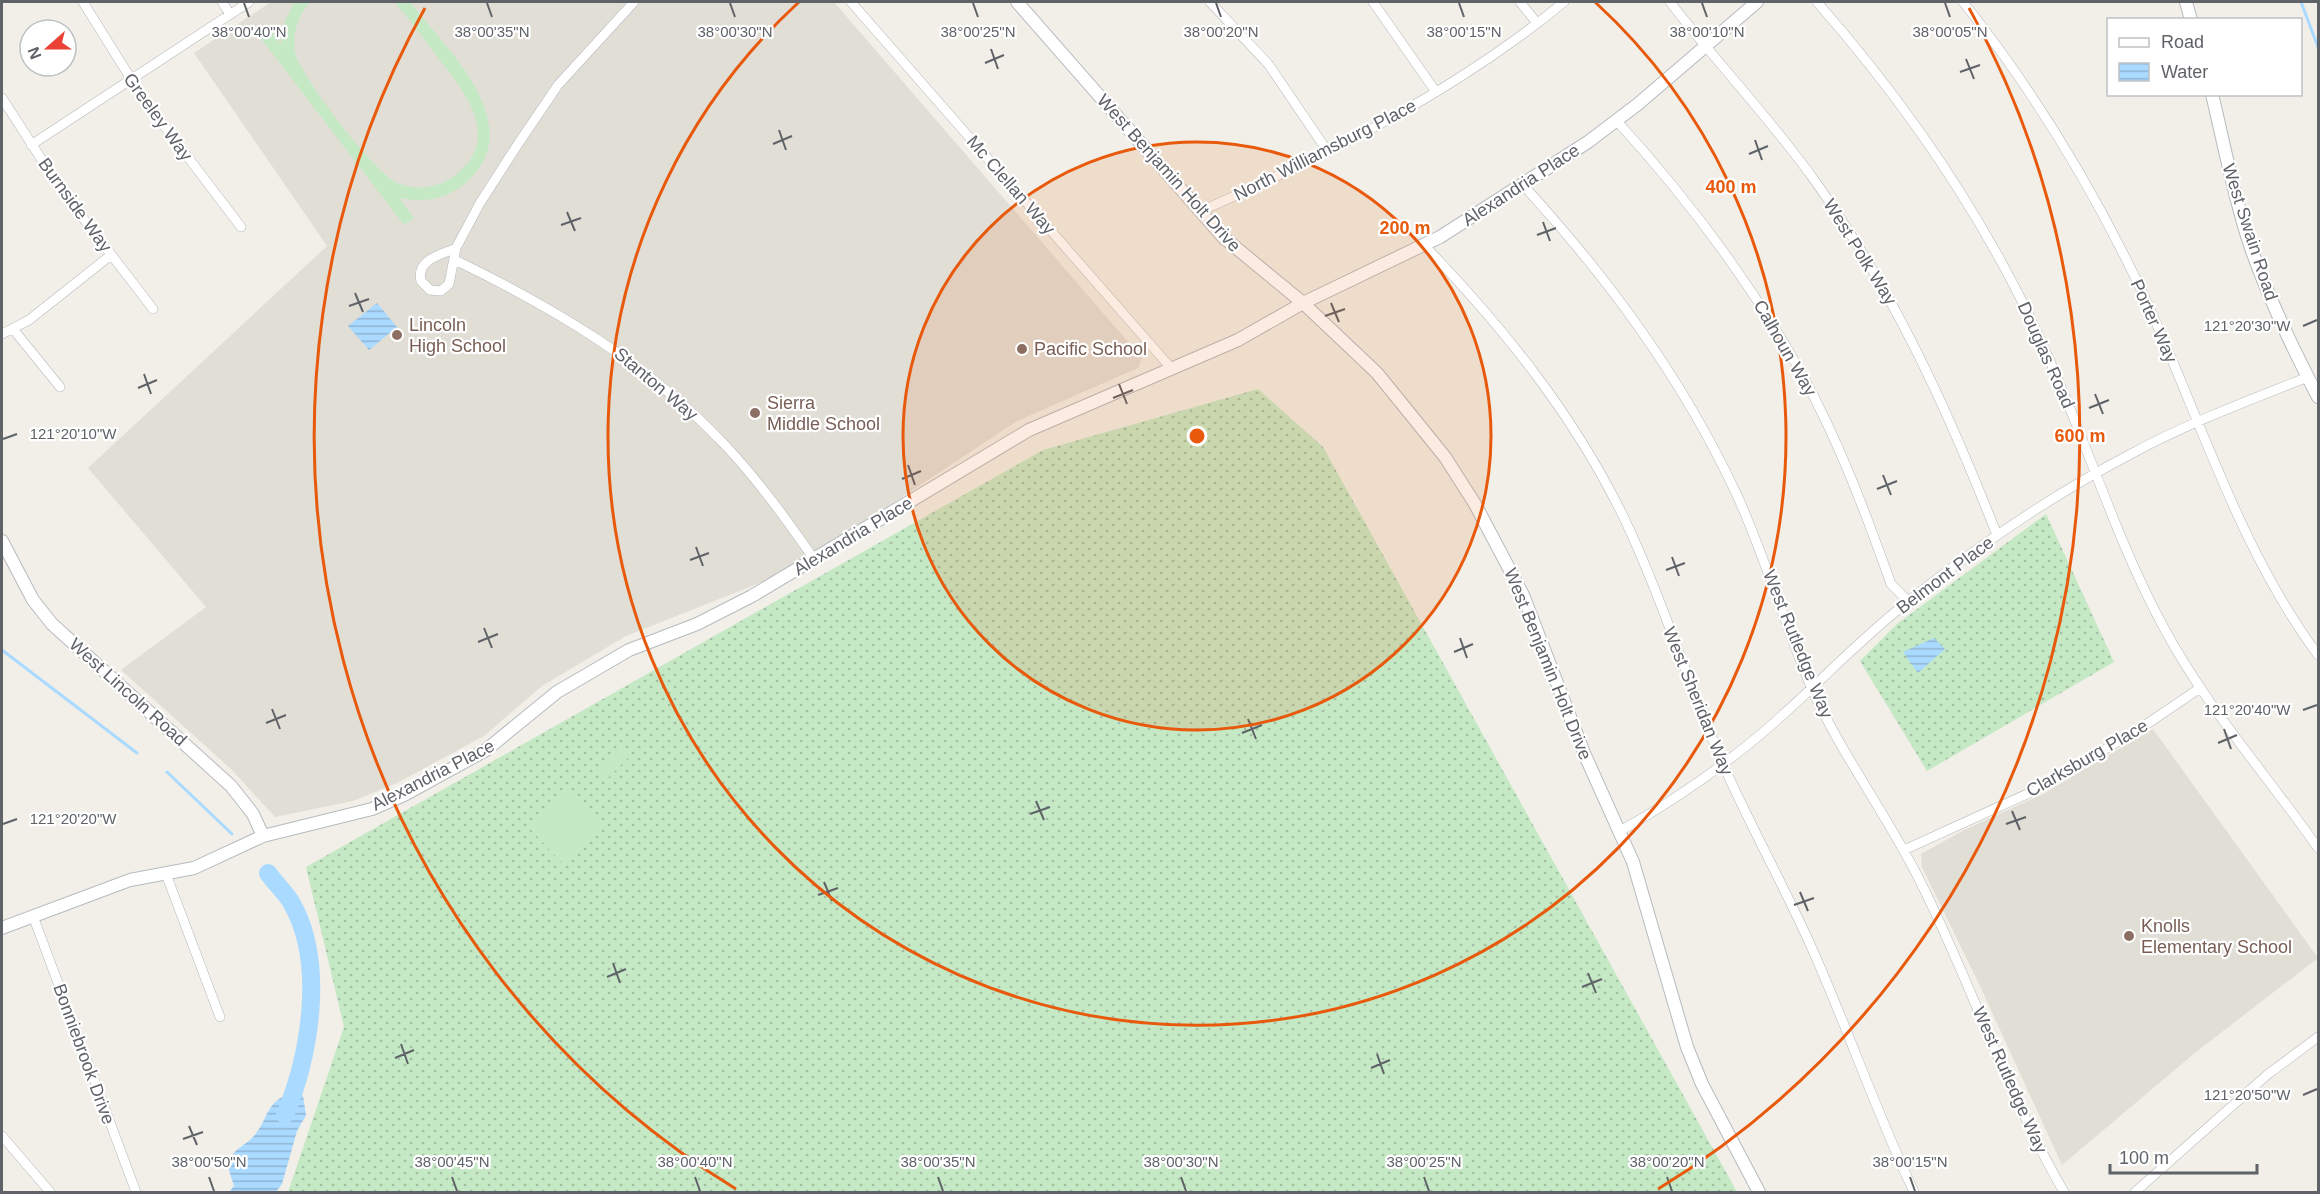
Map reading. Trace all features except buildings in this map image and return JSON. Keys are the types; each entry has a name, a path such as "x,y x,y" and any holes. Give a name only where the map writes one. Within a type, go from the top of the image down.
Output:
{"street":[{"name":"Greeley Way","path":"83,2 165,130 241,227"},
{"path":"222,2 230,14"},
{"path":"31,145 249,2"},
{"path":"456,248 427,261 420,271 421,281 436,292 449,284 456,248 480,202 558,85 634,2"},
{"name":"Mc Clellan Way","path":"851,2 1171,368"},
{"name":"West Benjamin Holt Drive","path":"1017,2 1236,250 1303,303 1347,342 1389,388 1445,457 1475,504 1523,595 1584,753 1633,862 1688,1047 1702,1084 1760,1192"},
{"path":"1210,2 1269,65 1298,104 1328,152"},
{"path":"1373,2 1436,92"},
{"path":"1520,2 1537,23"},
{"name":"North Williamsburg Place","path":"1201,211 1328,152 1436,92 1564,2"},
{"name":"West Polk Way","path":"1670,2 1769,121 1814,180 1880,280 1938,392 1997,535"},
{"name":"Alexandria Place","path":"2,928 130,880 194,868 263,836 372,809 404,795 486,750 549,698 629,650 729,609 1029,430 1238,340 1303,303 1424,245 1523,185 1616,120 1756,2"},
{"name":"Douglas Road","path":"1817,2 1868,61 1909,116 1986,235 2049,358 2141,584 2200,688 2226,727 2319,848"},
{"name":"Porter Way","path":"1964,2 1999,48 2050,125 2106,220 2144,296 2197,423 2265,570 2319,655"},
{"path":"2186,2 2190,18"},
{"name":"West Swain Road","path":"2213,96 2249,241 2273,305 2319,397"},
{"name":"Burnside Way","path":"2,98 31,145 153,309"},
{"name":"Calhoun Way","path":"1616,120 1711,232 1770,320 1804,379 1839,449 1892,584 1908,601"},
{"name":"West Rutledge Way","path":"1523,185 1586,254 1622,300 1688,400 1737,495 1812,688 1825,715 1904,850 1946,935 2027,1123 2064,1192"},
{"name":"West Sheridan Way","path":"1424,245 1504,333 1536,373 1588,452 1624,519 1649,575 1692,692 1723,764 1810,945 1872,1098 1914,1192"},
{"path":"2,334 30,320 111,255"},
{"name":"Stanton Way","path":"455,260 575,323 620,353 672,396 740,462 814,559"},
{"path":"13,329 60,387"},
{"name":"Belmont Place","path":"1620,831 1679,795 1760,735 1908,601 1997,535 2095,474 2197,423 2308,377"},
{"name":"West Lincoln Road","path":"2,541 33,600 51,624 231,786 253,814 263,836"},
{"name":"Clarksburg Place","path":"1904,850 2047,784 2141,728 2200,688"},
{"path":"166,874 220,1017"},
{"name":"Bonniebrook Drive","path":"33,916 136,1192"},
{"path":"2135,1192 2268,1075 2319,1037"},
{"path":"2,1136 50,1192"}],"shaded area":[{"path":"271,2 834,2 1142,358 1138,368 1017,421 792,570 626,636 542,686 484,736 397,783 353,801 275,817 231,769 121,670 206,607 88,468 327,246 194,53"},
{"name":"Knolls Elementary School","path":"2153,729 2318,958 2196,1052 2062,1165 1980,986 1922,867 1921,854 1964,830 2043,794"}],"green space":[{"path":"294,2 310,2 297,25 294,38 295,52 324,102 357,144 387,176 398,183 412,187 427,187 448,180 469,161 476,146 478,130 474,114 457,83 394,2 410,2 460,64 475,87 486,111 490,135 484,159 468,181 453,192 436,198 418,200 399,198 414,218 404,225 256,32 266,25 281,44 283,26"},
{"path":"1258,389 1323,447 1737,1192 288,1192 344,1027 306,867 1043,450"},
{"path":"2046,514 2114,662 1927,771 1860,661 1897,624"},
{"path":"620,748 628,758 607,779 597,770"},
{"path":"568,790 603,828 564,865 529,828"}],"water":[{"path":"377,303 397,327 369,350 348,326"},
{"path":"1934,638 1945,649 1918,673 1903,652"},
{"path":"298,1092 303,1096 306,1115 297,1131 282,1184 276,1192 229,1192 234,1186 227,1164 232,1155 253,1137 273,1104 287,1095"}],"waterway":[{"path":"2301,2 2318,47"},
{"path":"2,650 137,753"},
{"path":"167,772 232,834"},
{"path":"268,873 291,902 302,926 311,980 307,1037 294,1091 285,1115"}],"place":[{"name":"Lincoln High School","path":"397,335"},
{"name":"Pacific School","path":"1022,349"},
{"name":"Sierra Middle School","path":"755,413"},
{"name":"Knolls Elementary School","path":"2129,936"}]}
